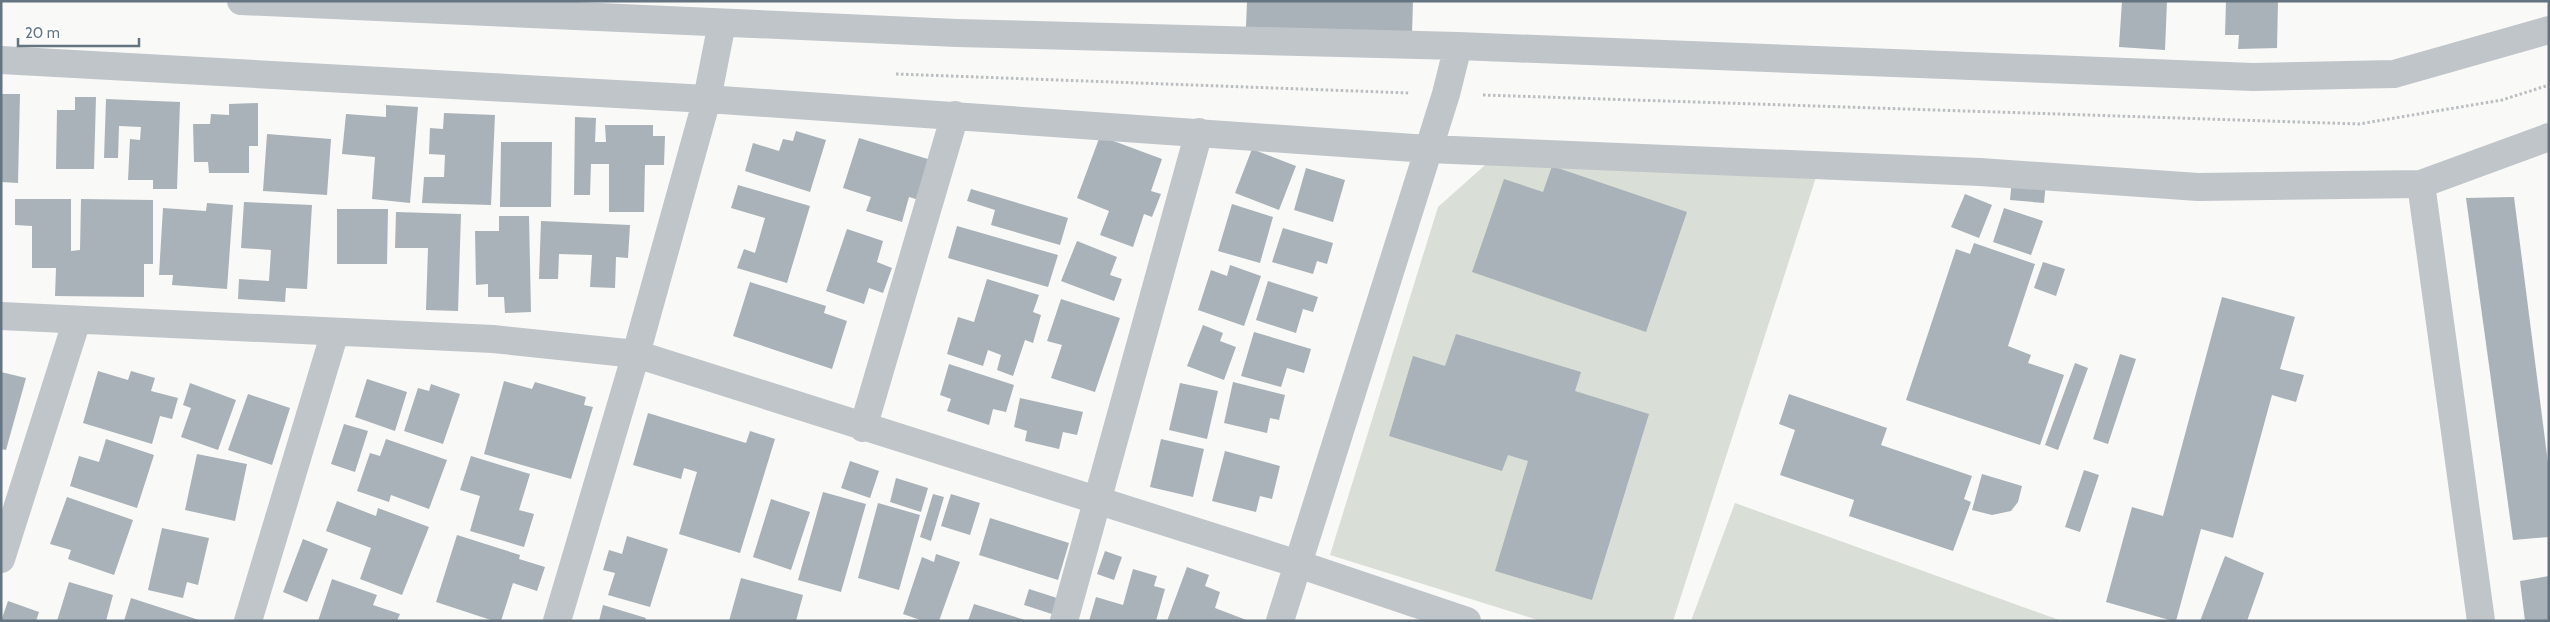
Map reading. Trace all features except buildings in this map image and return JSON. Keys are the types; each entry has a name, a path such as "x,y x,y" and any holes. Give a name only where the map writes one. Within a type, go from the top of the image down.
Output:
{"street":[{"path":"241,1 957,33 1458,46 2253,77 2394,74 2549,30"},
{"path":"557,621 636,354 707,99 722,23"},
{"path":"1280,621 1446,94 1458,46"},
{"path":"1,60 707,99 1428,149 1970,172 2198,187 2421,184 2549,137"},
{"path":"864,428 955,115"},
{"path":"1064,621 1199,132"},
{"path":"2421,184 2481,621"},
{"path":"1,316 493,339 636,354 864,428 1298,564 1467,621"},
{"path":"1,559 77,320"},
{"path":"248,621 335,332"}],"path":[{"path":"892,74 2359,124 2502,100 2549,85"}],"shaded area":[{"path":"1493,158 1817,174 1673,621 1541,621 1330,555 1438,207"},
{"path":"1735,503 2062,621 1691,621"}]}
